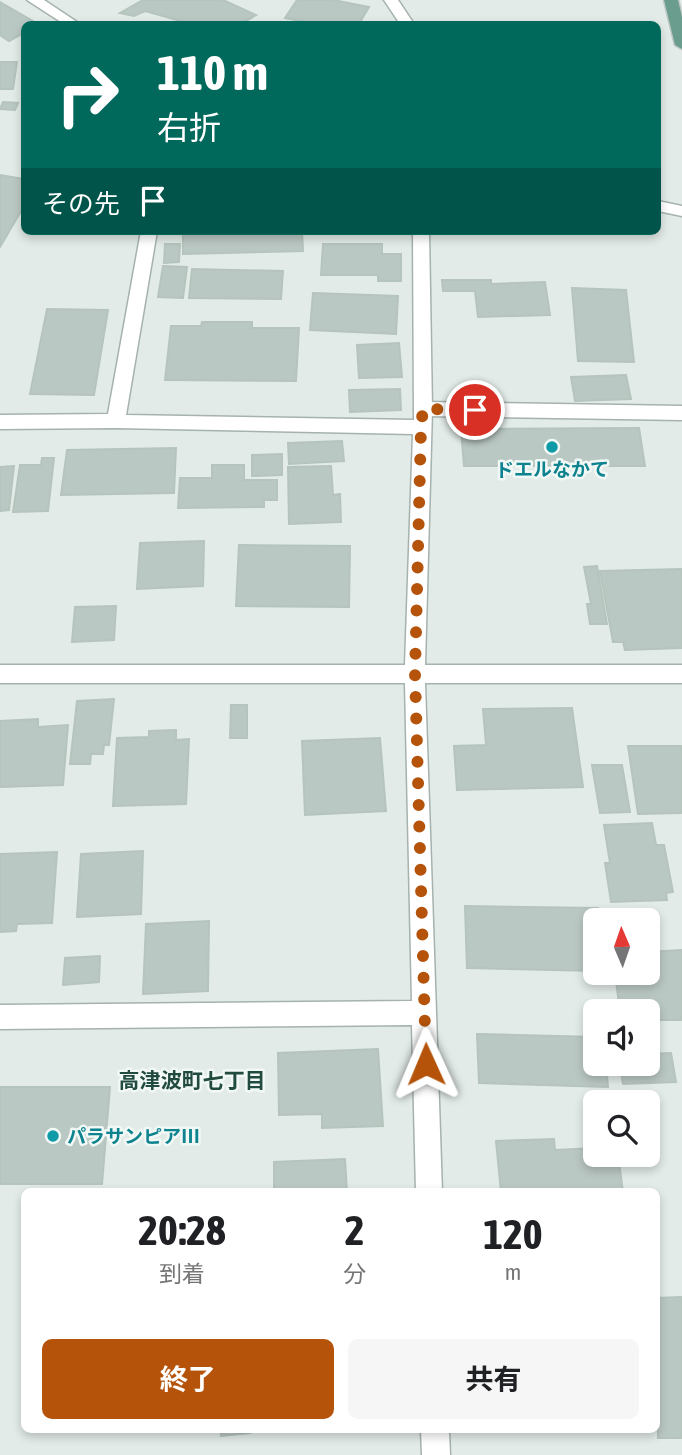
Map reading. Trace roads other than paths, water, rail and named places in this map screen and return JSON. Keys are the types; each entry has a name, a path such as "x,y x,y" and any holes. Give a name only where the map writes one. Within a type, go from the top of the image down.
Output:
{"main road":[{"path":"671,0 682,45"}],"street":[{"path":"34,0 68,21"},
{"path":"391,0 405,21"},
{"path":"661,207 682,211"},
{"path":"116,421 148,235"},
{"path":"421,235 422,418 415,674 429,1188"},
{"path":"0,422 422,418 682,412"},
{"path":"0,674 682,674"},
{"path":"0,1017 425,1013"},
{"path":"435,1433 436,1455"}],"place":[{"name":"ドエルなかて","path":"552,447"},
{"name":"パラサンピアⅢ","path":"53,1136"}],"district":[{"name":"高津波町七丁目","path":"192,1081"}]}
